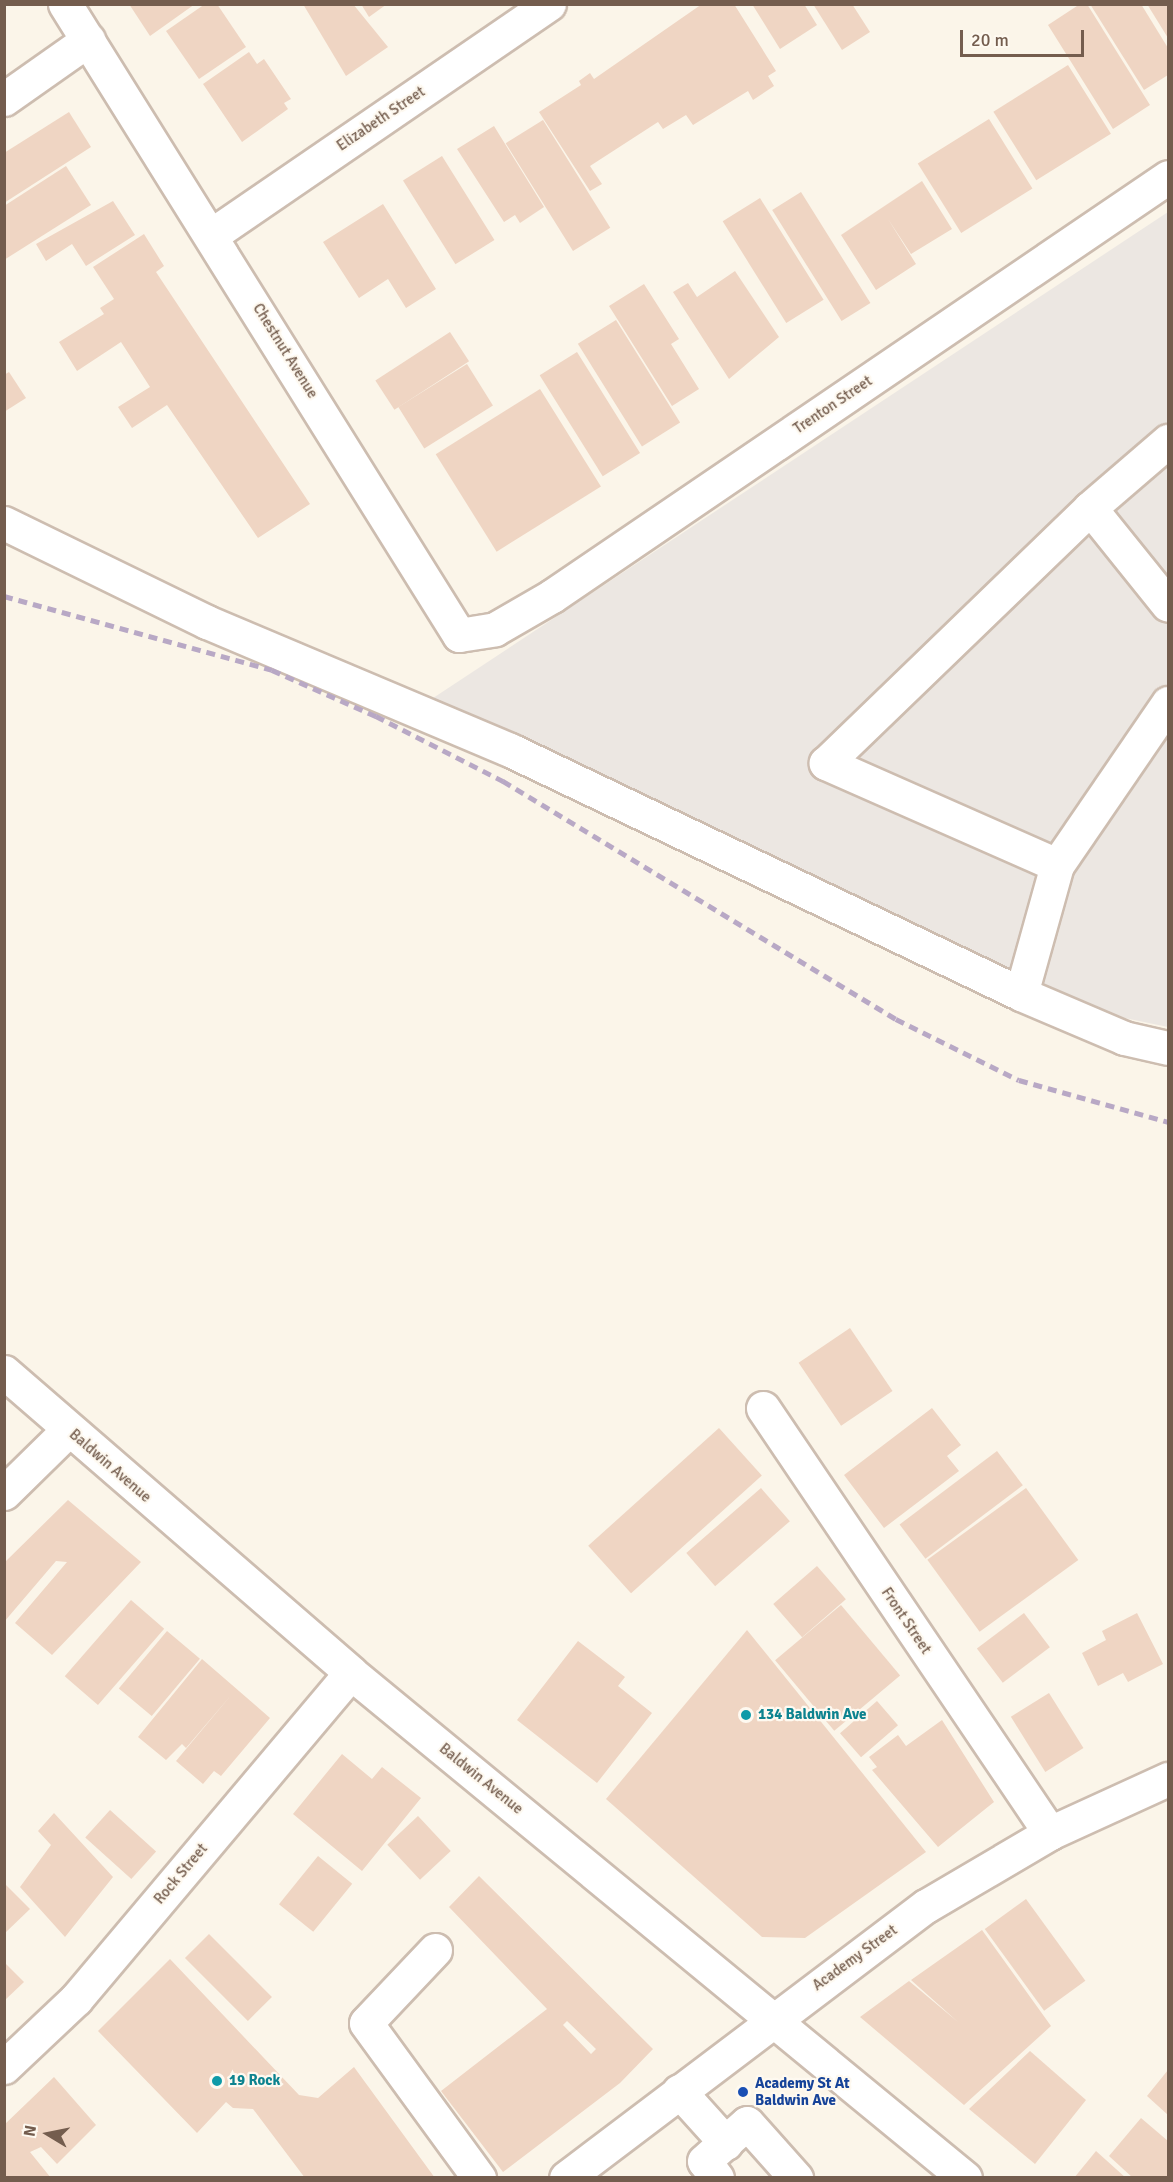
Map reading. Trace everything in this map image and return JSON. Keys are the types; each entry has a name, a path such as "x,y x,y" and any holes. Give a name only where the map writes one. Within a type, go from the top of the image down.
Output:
{"street":[{"name":"Chestnut Avenue","path":"65,4 213,234 459,635 495,629"},
{"name":"Elizabeth Street","path":"213,234 549,4"},
{"path":"4,99 88,39"},
{"name":"Trenton Street","path":"495,629 552,596 1168,177"},
{"path":"1057,865 826,763 1090,508 1168,441"},
{"path":"1090,508 1168,605"},
{"path":"4,523 207,622 510,750 1021,994 1124,1038 1168,1048"},
{"path":"1021,994 1057,865 1168,703"},
{"name":"Baldwin Avenue","path":"4,1372 68,1430 351,1673 965,2178"},
{"name":"Front Street","path":"763,1408 1050,1833"},
{"path":"4,1493 68,1430"},
{"name":"Rock Street","path":"4,2067 76,1998 351,1673"},
{"name":"Academy Street","path":"566,2178 772,2020 926,1906 1050,1833 1168,1779"},
{"path":"435,1950 366,2023 479,2178"},
{"path":"680,2091 726,2143"},
{"path":"717,2178 704,2161 747,2123 796,2178"}],"shaded area":[{"path":"1168,212 1168,1027 1072,1007 421,706"}],"building":[{"path":"129,4 195,4 150,36"},
{"path":"205,4 217,4 246,47 199,79 166,31"},
{"path":"303,4 353,4 388,47 346,76"},
{"path":"361,4 387,4 369,17"},
{"path":"702,4 734,4 776,71 768,76 774,86 753,100 748,91 693,125 686,115 663,129 658,122 590,166 602,184 590,191 539,112 581,85 579,81 590,73 594,79"},
{"path":"752,4 804,4 817,25 780,49"},
{"path":"813,4 852,4 870,32 842,50"},
{"path":"1080,4 1087,4 1150,105 1113,129 1048,25"},
{"path":"1090,4 1141,4 1168,48 1168,75 1144,90"},
{"path":"1147,4 1168,4 1168,38"},
{"path":"249,52 257,64 264,59 291,99 284,103 288,109 242,142 203,84"},
{"path":"1068,65 1111,134 1036,180 993,112"},
{"path":"69,112 91,147 4,203 4,153"},
{"path":"989,119 1032,189 961,233 918,164"},
{"path":"543,120 610,228 573,251 506,143"},
{"path":"494,126 544,207 520,223 515,215 504,222 457,149"},
{"path":"442,156 494,240 455,264 403,180"},
{"path":"66,166 91,205 4,260 4,206"},
{"path":"922,181 952,229 911,254 888,219 916,264 876,290 841,235"},
{"path":"801,192 870,303 842,321 772,210"},
{"path":"760,198 824,300 786,323 723,221"},
{"path":"113,201 135,235 86,266 72,244 46,261 36,244"},
{"path":"383,204 436,289 406,308 388,279 359,298 323,242"},
{"path":"144,234 164,266 156,272 310,504 258,538 167,405 132,428 118,407 150,387 121,342 77,371 59,342 104,314 100,308 114,299 93,267"},
{"path":"735,271 779,337 729,379 673,292 688,283 697,297"},
{"path":"644,284 679,339 671,344 699,389 672,406 609,306"},
{"path":"616,320 680,423 642,446 578,344"},
{"path":"450,332 469,361 394,410 375,380"},
{"path":"577,352 640,453 603,476 540,375"},
{"path":"467,364 493,406 424,448 398,407"},
{"path":"9,372 26,398 4,412 4,375"},
{"path":"540,389 601,487 497,552 436,454"},
{"path":"850,1328 892,1391 841,1426 799,1363"},
{"path":"932,1408 961,1445 947,1456 959,1471 884,1528 844,1475"},
{"path":"719,1428 762,1476 631,1593 588,1546"},
{"path":"997,1451 1023,1485 925,1559 900,1524"},
{"path":"761,1488 790,1521 715,1586 686,1553"},
{"path":"1026,1488 1078,1560 980,1632 927,1560"},
{"path":"68,1500 141,1562 52,1655 15,1623 67,1562 56,1561 4,1622 4,1563"},
{"path":"817,1566 846,1599 802,1637 773,1604"},
{"path":"131,1600 164,1629 98,1705 65,1676"},
{"path":"841,1605 900,1675 834,1731 775,1660"},
{"path":"1024,1613 1050,1647 1003,1683 977,1649"},
{"path":"1137,1613 1163,1664 1128,1682 1123,1673 1098,1686 1082,1653 1106,1640 1102,1631"},
{"name":"134 Baldwin Ave","path":"747,1630 926,1852 805,1938 762,1937 606,1799"},
{"path":"167,1631 200,1659 152,1716 119,1688"},
{"path":"578,1641 625,1677 618,1686 652,1713 597,1783 517,1720"},
{"path":"202,1659 270,1718 221,1776 214,1771 203,1784 176,1761 232,1694 186,1748 182,1744 166,1760 138,1737"},
{"path":"1049,1693 1083,1748 1045,1772 1011,1717"},
{"path":"877,1701 898,1725 861,1757 840,1733"},
{"path":"942,1720 994,1802 938,1847 872,1770 877,1767 869,1757 898,1735 906,1746"},
{"path":"342,1754 372,1779 382,1767 421,1798 362,1871 293,1814"},
{"path":"110,1810 156,1851 131,1879 85,1837"},
{"path":"54,1813 113,1877 65,1937 20,1887 51,1845 38,1831"},
{"path":"418,1816 451,1851 420,1880 387,1845"},
{"path":"318,1856 352,1884 313,1932 279,1904"},
{"path":"479,1876 653,2049 620,2083 503,2172 441,2091 547,2009 449,1907","holes":["567,2021 596,2049 591,2054 563,2025"]},
{"path":"4,1883 30,1909 4,1934"},
{"path":"1026,1899 1085,1981 1044,2011 985,1929"},
{"path":"982,1930 1051,2026 964,2105 860,2017 909,1981 958,2022 911,1980"},
{"path":"209,1934 272,1997 248,2021 185,1958"},
{"name":"19 Rock","path":"170,1959 299,2095 318,2098 354,2067 435,2178 305,2178 253,2109 233,2108 226,2102 197,2133 98,2031"},
{"path":"4,1962 24,1982 4,2001"},
{"path":"1030,2051 1086,2100 1035,2164 969,2109"},
{"path":"1168,2070 1168,2115 1147,2096"},
{"path":"54,2077 96,2125 57,2164 41,2147 30,2152 51,2178 4,2178 4,2125"},
{"path":"1141,2118 1168,2141 1168,2178 1133,2178 1109,2156"},
{"path":"1096,2151 1126,2178 1074,2178"}],"railway":[{"path":"4,596 272,670 376,716 503,781 896,1019 1019,1080 1168,1122"}],"place":[{"name":"134 Baldwin Ave","path":"746,1715"},
{"name":"19 Rock","path":"217,2081"},
{"name":"Academy St At Baldwin Ave","path":"743,2092"}]}
